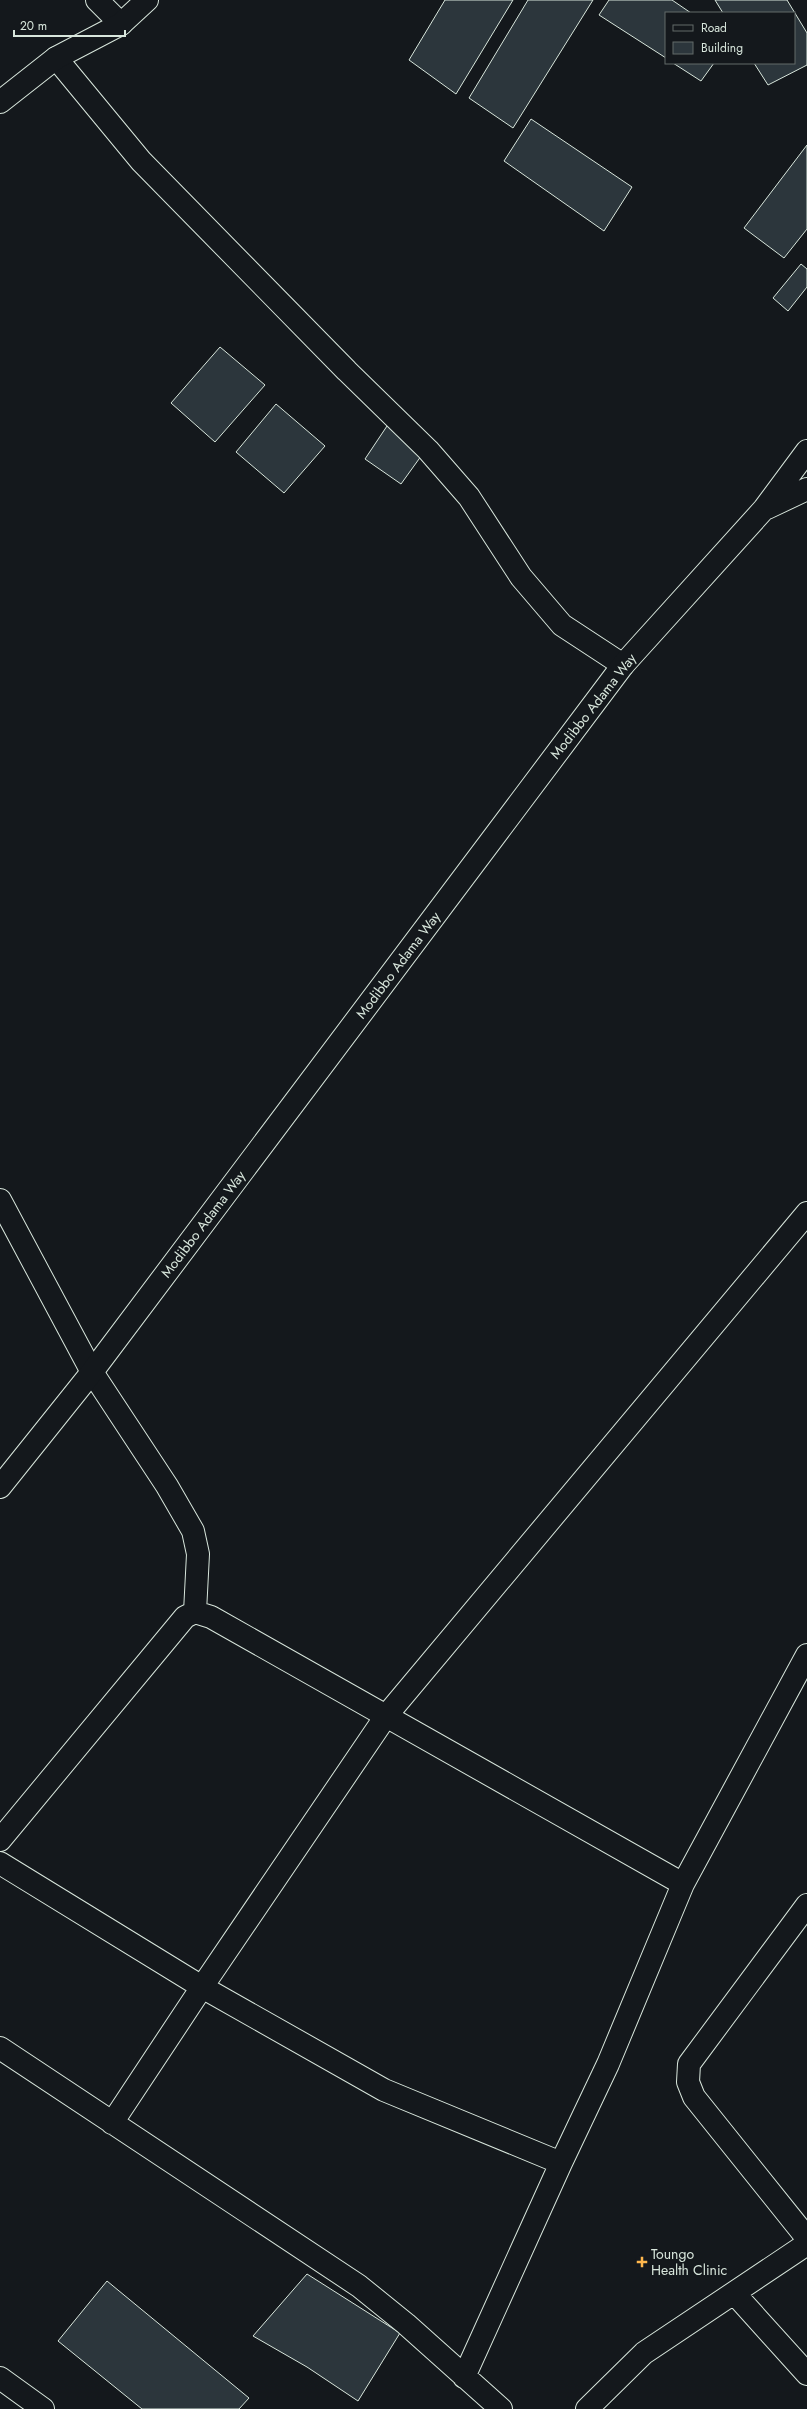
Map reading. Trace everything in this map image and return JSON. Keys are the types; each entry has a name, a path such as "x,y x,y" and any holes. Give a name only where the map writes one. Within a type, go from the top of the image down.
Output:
{"street":[{"path":"98,0 121,24"},
{"path":"0,102 56,58 121,24 147,0"},
{"path":"56,58 141,161 347,371 428,450 469,497 521,577 562,624 624,665"},
{"name":"Modibbo Adama Way","path":"0,1487 92,1372 624,665 764,509 807,451"},
{"path":"764,509 807,489"},
{"path":"0,1200 92,1372 167,1486 193,1531 198,1554 195,1612"},
{"path":"112,2123 202,1986 386,1716 807,1213"},
{"path":"0,1840 185,1616 195,1612 211,1617 683,1884"},
{"path":"464,2377 561,2163 608,2064 683,1884 807,1655"},
{"path":"0,1863 202,1986 384,2090 561,2163"},
{"path":"807,1905 689,2064 688,2082 694,2097 807,2238"},
{"path":"0,2048 359,2286 501,2409"},
{"path":"586,2409 644,2353 807,2244"},
{"path":"734,2294 807,2374"},
{"path":"0,2378 42,2409"}],"building":[{"path":"445,0 513,0 456,94 409,60"},
{"path":"528,0 593,0 513,128 469,98"},
{"path":"609,0 672,0 690,12 665,12 665,57 599,15"},
{"path":"715,0 787,0 794,12 722,12"},
{"path":"795,13 807,33 807,65 768,85 755,64 795,64"},
{"path":"675,64 713,64 701,81"},
{"path":"531,119 632,187 604,231 504,161"},
{"path":"807,145 807,229 784,258 744,228"},
{"path":"801,264 807,269 807,287 788,311 773,298"},
{"path":"220,347 265,385 215,442 171,403"},
{"path":"276,404 325,446 284,493 236,452"},
{"path":"387,426 424,452 401,484 365,459"},
{"path":"307,2274 400,2333 358,2401 307,2367 253,2336"},
{"path":"107,2281 249,2398 239,2409 142,2409 58,2341"}],"place":[{"name":"Toungo Health Clinic","path":"642,2262"}]}
